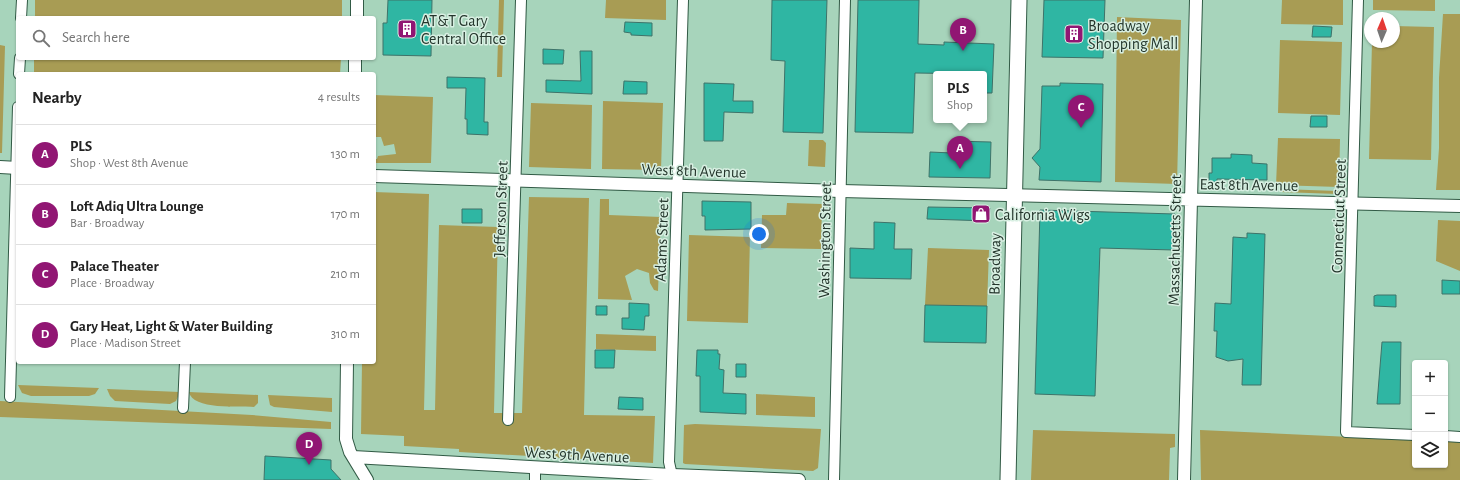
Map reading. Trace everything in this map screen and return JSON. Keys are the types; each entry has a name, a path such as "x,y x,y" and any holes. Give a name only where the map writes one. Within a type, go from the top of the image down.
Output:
{"main road":[{"name":"Broadway","path":"1008,480 1019,0"}],"street":[{"path":"21,16 22,0"},
{"path":"357,0 357,16"},
{"name":"Jefferson Street","path":"508,420 521,0"},
{"name":"Adams Street","path":"673,478 668,462 683,0"},
{"name":"Washington Street","path":"834,480 845,0"},
{"name":"Massachusetts Street","path":"1184,480 1196,0"},
{"name":"Connecticut Street","path":"1358,0 1346,432 1412,435"},
{"path":"19,72 20,60"},
{"path":"355,60 355,72"},
{"path":"0,167 16,168"},
{"name":"West 8th Avenue","path":"376,176 840,191 1014,194"},
{"name":"East 8th Avenue","path":"1014,194 1460,206"},
{"path":"10,397 16,201"},
{"path":"183,408 184,364"},
{"path":"347,364 346,439 353,457 367,480"},
{"path":"1448,436 1460,437"},
{"name":"West 9th Avenue","path":"353,457 536,467 673,478 799,480"},
{"path":"535,480 536,467"}],"shaded area":[{"path":"35,0 342,0 342,16 35,16"},
{"path":"499,0 504,0 502,77 497,77"},
{"path":"606,0 666,0 666,20 605,18"},
{"path":"1282,0 1343,0 1343,25 1281,24"},
{"path":"1373,0 1435,0 1435,11 1373,10"},
{"path":"1443,14 1460,14 1460,190 1436,190 1439,148 1439,78"},
{"path":"1117,17 1181,20 1177,184 1115,182"},
{"path":"1400,26 1434,27 1431,160 1369,159 1372,48 1400,48"},
{"path":"1280,40 1342,42 1340,115 1278,113"},
{"path":"0,45 5,46 2,153 0,153"},
{"path":"34,60 341,60 340,72 34,72"},
{"path":"376,95 433,97 431,163 376,163 378,156 396,154 394,144 384,146 381,137 376,137"},
{"path":"603,101 663,103 661,170 602,169"},
{"path":"531,103 592,105 591,169 529,167"},
{"path":"1278,138 1340,139 1339,187 1276,185"},
{"path":"809,140 823,140 826,143 825,167 808,166"},
{"path":"1280,189 1338,191 1338,194 1280,192"},
{"path":"376,192 429,194 424,410 435,410 439,225 498,227 494,413 522,413 529,197 589,198 584,415 655,416 653,463 459,452 459,449 404,446 404,436 361,434 362,364 376,364"},
{"path":"600,199 609,199 609,215 661,217 658,291 654,290 650,283 649,273 637,269 625,276 632,300 598,299"},
{"path":"787,203 822,204 821,249 761,248 762,215 786,215"},
{"path":"1438,220 1460,221 1460,271 1436,261"},
{"path":"689,235 750,237 748,323 687,321"},
{"path":"928,248 989,250 987,306 925,305"},
{"path":"596,334 656,336 656,351 596,349"},
{"path":"18,385 99,388 95,394 89,396 31,396 22,393"},
{"path":"107,389 180,392 176,401 170,404 115,401 110,396"},
{"path":"189,392 258,395 258,403 254,407 217,406 198,402 192,398"},
{"path":"756,394 815,397 815,417 756,415"},
{"path":"268,395 332,398 332,412 274,407 270,405"},
{"path":"0,401 252,415 331,422 331,429 0,417"},
{"path":"695,424 821,429 818,468 813,471 685,464 683,463 684,425"},
{"path":"1033,430 1175,434 1175,447 1170,448 1169,480 1031,480"},
{"path":"1200,430 1412,440 1412,468 1448,468 1448,441 1460,442 1460,480 1201,480"}],"building":[{"name":"AT&T Gary Central Office","path":"388,0 432,0 431,56 383,55 383,23 387,23"},
{"path":"772,0 827,0 823,133 783,132 785,61 771,60"},
{"path":"858,0 919,0 918,44 944,45 944,42 994,44 992,93 987,93 987,71 933,71 933,73 915,73 913,133 855,132"},
{"name":"Broadway Shopping Mall","path":"1044,0 1105,0 1103,58 1042,57"},
{"path":"625,22 652,23 652,36 631,35 631,33 624,32"},
{"path":"1313,26 1332,27 1331,37 1312,37"},
{"path":"543,49 564,50 563,64 543,64"},
{"path":"580,51 592,51 592,94 546,92 546,80 581,81"},
{"path":"447,77 485,78 484,122 488,122 488,135 467,134 467,119 465,119 466,88 447,88"},
{"path":"624,81 647,82 647,94 623,94"},
{"path":"704,83 734,84 733,101 753,101 753,113 724,112 723,141 704,141"},
{"path":"1060,83 1103,84 1101,182 1039,180 1040,167 1032,158 1040,149 1042,86 1060,86"},
{"path":"1311,116 1327,116 1327,127 1310,127"},
{"path":"952,141 991,142 990,178 929,177 930,152 952,153"},
{"path":"1231,154 1252,155 1252,163 1267,164 1267,180 1217,179 1217,182 1209,182 1209,173 1212,173 1212,158 1231,158"},
{"path":"702,201 751,202 751,229 705,230 705,216 702,216"},
{"path":"928,207 990,208 989,221 927,219"},
{"path":"462,209 482,209 482,223 462,223"},
{"path":"1040,210 1175,214 1174,250 1100,248 1095,396 1035,394"},
{"path":"874,222 895,223 894,249 912,249 911,279 850,278 850,248 874,249"},
{"path":"1247,233 1265,234 1261,385 1242,385 1243,359 1228,361 1216,357 1217,331 1214,331 1215,303 1231,304 1233,237 1247,238"},
{"path":"1442,280 1460,281 1460,294 1442,294"},
{"path":"1396,295 1396,307 1374,306 1374,296"},
{"path":"629,303 649,304 649,316 645,316 644,330 622,329 622,318 629,318"},
{"path":"925,305 987,306 986,343 924,342"},
{"path":"596,306 607,306 607,315 596,315"},
{"path":"1382,342 1401,342 1400,404 1377,404"},
{"path":"595,350 615,350 614,368 595,368"},
{"path":"697,350 718,350 718,354 720,354 719,369 724,370 723,393 746,394 746,414 700,412 700,376 696,376"},
{"path":"736,364 746,364 746,377 736,377"},
{"path":"619,397 643,398 643,410 618,409"},
{"path":"265,456 331,460 331,469 341,480 264,480"}],"place":[{"name":"AT&T Gary Central Office","path":"407,29"},
{"name":"Broadway Shopping Mall","path":"1074,34"},
{"name":"Loft Adiq Ultra Lounge","path":"963,51"},
{"name":"Palace Theater","path":"1081,128"},
{"name":"PLS","path":"960,169"},
{"name":"California Wigs","path":"981,214"},
{"name":"Gary Heat, Light & Water Building","path":"309,465"}]}
